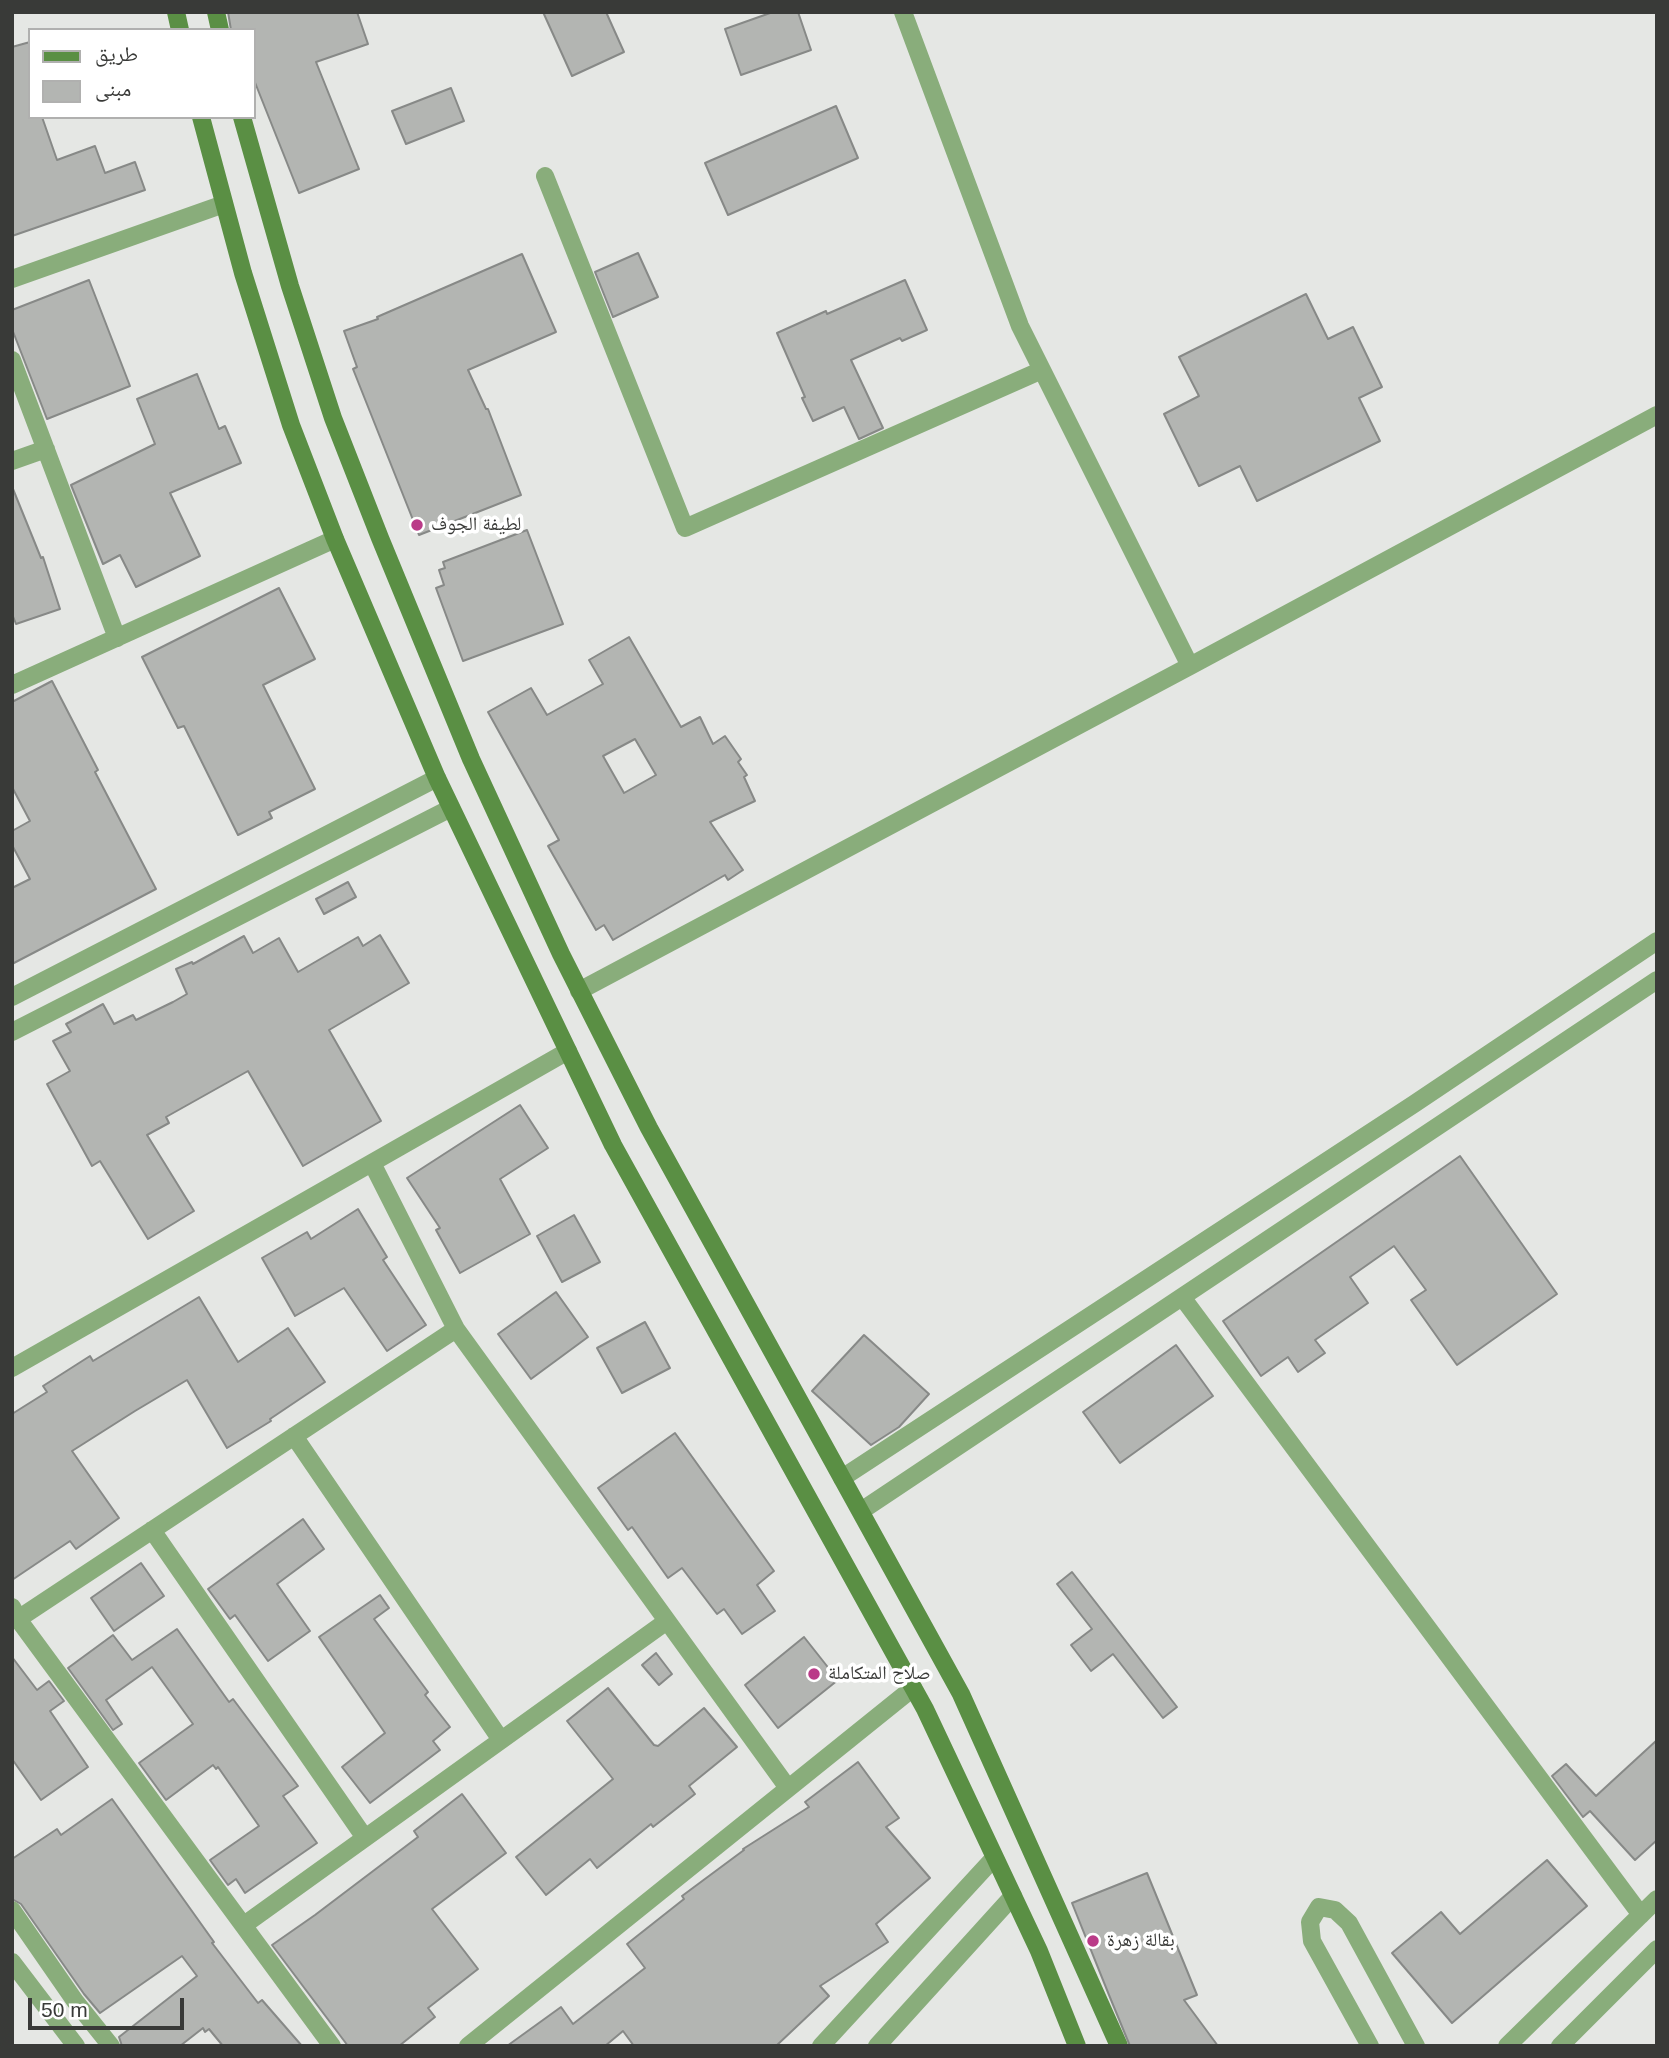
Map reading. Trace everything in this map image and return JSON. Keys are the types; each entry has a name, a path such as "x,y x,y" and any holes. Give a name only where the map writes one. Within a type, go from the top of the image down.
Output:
{"street":[{"path":"903,12 1020,326 1190,666"},
{"path":"202,119 243,273 291,425 335,540 437,778 613,1145 913,1688 1039,1951 1077,2046"},
{"path":"243,119 290,286 333,418 471,759 579,990 649,1128 961,1694 1119,2046"},
{"path":"545,176 685,528 1042,370"},
{"path":"12,279 224,204"},
{"path":"12,360 117,638"},
{"path":"579,990 1657,415"},
{"path":"12,461 46,449"},
{"path":"12,685 335,540"},
{"path":"12,997 437,778"},
{"path":"12,1032 451,808"},
{"path":"842,1478 1414,1104 1657,941"},
{"path":"861,1511 1657,980"},
{"path":"12,1368 568,1051"},
{"path":"372,1163 456,1329 788,1788"},
{"path":"1182,1297 1641,1915"},
{"path":"332,2046 15,1613 152,1530 456,1329"},
{"path":"294,1436 501,1740"},
{"path":"152,1530 365,1838"},
{"path":"244,1926 667,1620"},
{"path":"468,2046 913,1688"},
{"path":"821,2046 994,1858"},
{"path":"877,2046 1013,1896"},
{"path":"1507,2046 1657,1899"},
{"path":"1370,2046 1312,1941 1310,1922 1319,1907 1335,1910 1349,1923 1416,2046"},
{"path":"12,1910 75,2001 111,2046"},
{"path":"1560,2046 1657,1949"},
{"path":"12,1962 76,2046"}],"building":[{"path":"228,12 357,12 368,44 316,62 359,169 299,193 256,85 256,28 231,28"},
{"path":"543,12 606,12 624,52 572,76"},
{"path":"773,12 798,12 811,50 741,75 725,29"},
{"path":"28,43 28,119 43,119 57,160 95,146 105,173 135,162 145,190 12,236 12,47"},
{"path":"451,88 464,121 406,144 392,111"},
{"path":"836,106 858,158 728,215 705,163"},
{"path":"638,253 658,297 613,317 595,272"},
{"path":"522,254 556,332 468,370 488,409 521,495 419,535 353,369 357,367 344,331 378,319 377,317"},
{"path":"89,280 130,386 47,419 12,329 12,310"},
{"path":"905,280 927,330 902,341 900,338 851,360 883,428 859,439 844,407 813,421 777,333"},
{"path":"1306,294 1328,339 1353,327 1382,387 1359,398 1380,441 1257,501 1240,466 1199,486 1164,414 1199,396 1179,357"},
{"path":"197,374 219,429 225,426 241,463 170,493 200,556 136,587 120,555 103,564 71,485 155,444 137,399"},
{"path":"13,489 41,558 43,557 60,609 16,624 12,614"},
{"path":"527,530 563,624 463,661 436,588 444,585 439,570 445,568 443,562"},
{"path":"279,588 315,659 263,685 315,789 269,812 272,818 238,835 184,726 178,728 142,657"},
{"path":"629,637 681,727 700,717 713,744 725,736 741,759 738,762 747,775 744,777 755,801 710,822 743,870 728,880 725,875 613,940 604,925 596,930 548,846 559,840 488,712 531,688 547,715 603,684 589,660","holes":["635,739 656,775 624,793 603,756"]},
{"path":"52,681 98,770 95,772 156,889 12,964 12,888 30,879 12,845 12,831 30,821 12,787 12,702"},
{"path":"348,882 356,897 324,914 316,899"},
{"path":"380,935 409,983 329,1030 381,1121 303,1166 248,1071 166,1117 169,1123 147,1135 194,1211 148,1239 100,1161 92,1166 47,1084 70,1071 53,1041 71,1032 66,1024 103,1004 114,1024 133,1015 136,1020 173,1002 187,994 176,969 192,962 193,964 244,936 253,953 279,938 298,972 358,937 363,946"},
{"path":"520,1105 548,1148 500,1179 530,1234 460,1273 436,1230 440,1228 407,1178"},
{"path":"1460,1156 1557,1294 1457,1365 1411,1300 1426,1290 1394,1246 1350,1277 1368,1303 1315,1340 1325,1353 1298,1372 1288,1357 1261,1376 1223,1321"},
{"path":"358,1209 387,1257 383,1260 426,1325 387,1351 344,1288 295,1316 262,1258 307,1232 311,1239"},
{"path":"574,1215 600,1262 562,1282 537,1236"},
{"path":"556,1292 588,1337 531,1379 498,1334"},
{"path":"199,1297 238,1362 288,1328 325,1382 270,1419 271,1421 227,1448 187,1380 135,1411 72,1451 119,1518 76,1549 70,1541 12,1580 12,1414 47,1392 43,1386 90,1356 93,1361"},
{"path":"645,1322 670,1368 622,1393 597,1348"},
{"path":"864,1335 929,1394 899,1427 871,1445 812,1391"},
{"path":"1176,1345 1213,1396 1120,1463 1083,1412"},
{"path":"675,1433 774,1571 757,1585 775,1611 742,1634 724,1609 717,1614 682,1568 668,1578 632,1527 628,1530 598,1488"},
{"path":"303,1519 324,1549 277,1584 310,1631 268,1661 235,1615 230,1619 208,1589"},
{"path":"141,1563 164,1596 114,1631 91,1598"},
{"path":"1072,1572 1177,1707 1163,1718 1113,1654 1091,1671 1071,1645 1092,1629 1057,1584"},
{"path":"380,1595 389,1608 374,1619 428,1692 425,1695 450,1727 433,1741 440,1750 370,1803 342,1767 385,1733 319,1637"},
{"path":"177,1629 229,1702 233,1699 298,1786 283,1796 317,1843 245,1893 236,1879 228,1885 210,1860 259,1826 218,1767 216,1769 213,1765 166,1800 139,1763 193,1724 152,1667 106,1700 122,1724 113,1730 68,1668 113,1635 132,1660"},
{"path":"804,1637 838,1680 778,1728 745,1685"},
{"path":"656,1653 672,1674 659,1685 642,1665"},
{"path":"12,1657 37,1690 49,1681 64,1701 50,1711 88,1767 41,1800 12,1759"},
{"path":"608,1688 654,1745 658,1746 704,1708 737,1747 689,1786 695,1794 653,1827 651,1824 597,1868 590,1859 546,1895 516,1857 613,1779 567,1721"},
{"path":"1657,1740 1657,1840 1635,1860 1590,1811 1583,1817 1552,1776 1566,1764 1596,1796"},
{"path":"858,1762 899,1818 886,1827 930,1878 876,1924 888,1942 820,1986 829,1996 776,2046 634,2046 623,2031 605,2046 507,2046 561,2007 573,2024 645,1968 627,1944 684,1899 682,1896 743,1849 809,1807 805,1802"},
{"path":"462,1794 506,1853 432,1909 478,1969 428,2008 435,2017 399,2046 348,2046 272,1945 418,1837 414,1831"},
{"path":"112,1799 214,1942 212,1943 258,2003 262,2000 302,2046 223,2046 209,2029 205,2032 203,2028 180,2046 122,2046 119,2037 197,1976 182,1956 100,2013 21,1904 12,1899 12,1859 57,1829 61,1835"},
{"path":"1547,1860 1587,1906 1452,2023 1392,1953 1441,1912 1460,1934"},
{"path":"1147,1873 1197,1995 1184,2000 1218,2046 1130,2046 1109,1995 1072,1903"}],"place":[{"name":"لطيفة الجوف","path":"417,525"},
{"name":"صلاح المتكاملة","path":"814,1674"},
{"name":"بقالة زهرة","path":"1093,1941"}]}
